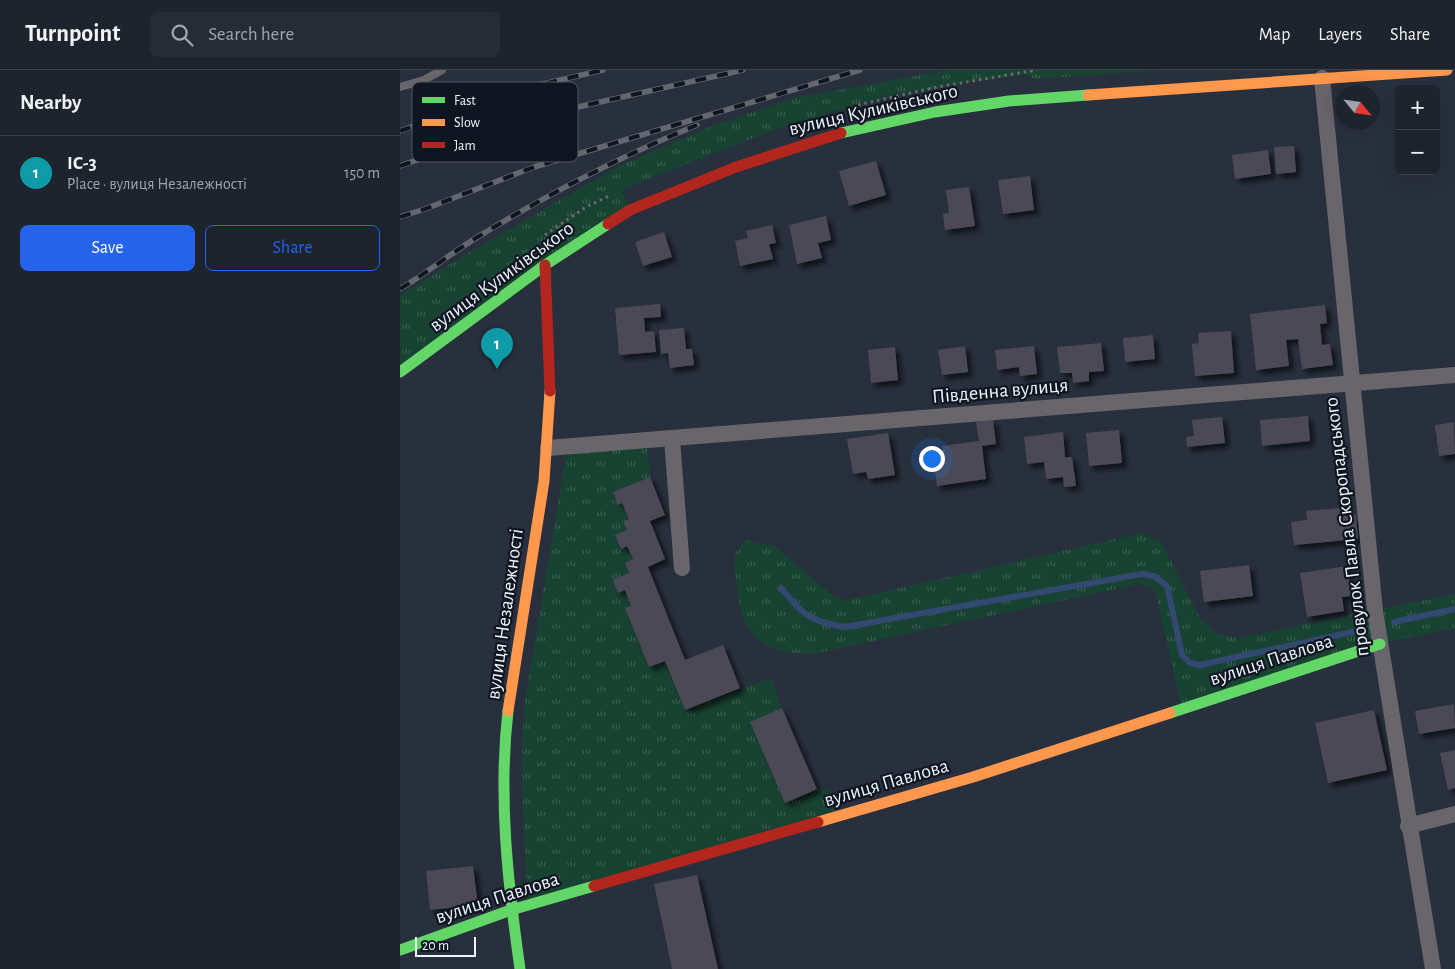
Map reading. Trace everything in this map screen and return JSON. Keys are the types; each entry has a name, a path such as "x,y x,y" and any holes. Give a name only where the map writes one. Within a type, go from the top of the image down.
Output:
{"street":[{"name":"вулиця Куликівського","path":"400,372 544,266 616,219 648,202 777,152 878,124 935,112 1009,101 1447,70"},
{"name":"провулок Павла Скоропадського","path":"1322,78 1351,382 1380,644 1408,826 1433,969"},
{"name":"вулиця Незалежності","path":"520,969 511,910 504,779 508,718 548,448 551,350 544,266"},
{"name":"Південна вулиця","path":"548,448 1455,375"},
{"path":"672,439 682,568"},
{"name":"вулиця Павлова","path":"400,950 511,910 972,777 1380,644"},
{"path":"1408,826 1455,814"}],"lane":[{"path":"417,82 442,70"}],"green space":[{"path":"949,70 1161,70 1035,79 1023,74 925,90 835,111 773,131 712,154 622,190 630,210 400,372 400,295 463,256 617,167 707,128 793,98"},
{"path":"647,441 650,477 613,492 618,505 622,503 629,519 623,521 627,530 615,535 621,549 627,546 633,559 625,563 629,573 613,580 618,593 625,590 631,606 625,608 649,667 665,661 685,710 771,678 782,708 750,722 785,803 817,789 829,790 838,815 528,905 522,799 522,747 526,694 567,448"},
{"path":"1142,533 1161,541 1200,618 1218,634 1237,638 1455,594 1455,628 1380,644 1182,708 1155,592 1151,587 1140,584 817,653 793,653 772,648 763,643 747,627 740,608 734,565 737,550 746,540 774,546 835,597 847,600"}],"building":[{"path":"1294,146 1296,172 1276,174 1274,147"},
{"path":"1268,150 1271,174 1235,179 1232,155"},
{"path":"876,161 886,195 849,206 839,171"},
{"path":"1030,176 1034,210 1003,214 998,180"},
{"path":"969,187 975,226 945,230 943,214 949,213 946,190"},
{"path":"826,216 831,240 818,243 822,258 797,264 789,225"},
{"path":"772,225 776,243 769,244 773,259 740,266 735,241 748,238 746,231"},
{"path":"664,232 672,257 643,266 635,242"},
{"path":"660,304 661,317 644,318 645,332 654,331 656,352 619,355 615,308"},
{"path":"1325,305 1327,323 1320,324 1322,345 1330,344 1333,365 1302,369 1298,339 1286,340 1289,366 1256,370 1250,314"},
{"path":"684,328 686,349 692,349 694,365 670,368 668,353 661,354 659,330"},
{"path":"1231,331 1234,373 1195,376 1192,344 1199,343 1198,333"},
{"path":"1153,335 1155,359 1125,362 1123,338"},
{"path":"1101,343 1104,371 1089,372 1089,381 1073,383 1072,373 1060,373 1057,347"},
{"path":"965,346 968,372 942,375 938,350"},
{"path":"1034,346 1037,374 1020,376 1019,367 997,370 995,350"},
{"path":"895,347 898,380 871,383 868,350"},
{"path":"1308,416 1310,441 1262,446 1260,420"},
{"path":"1222,417 1225,443 1187,447 1186,437 1194,436 1192,420"},
{"path":"993,420 996,444 982,446 986,479 937,486 934,462 944,461 942,446 979,441 976,422"},
{"path":"1454,422 1455,454 1439,456 1435,425"},
{"path":"1119,430 1122,463 1089,466 1086,433"},
{"path":"1063,432 1065,457 1072,457 1076,486 1064,487 1063,477 1046,479 1044,462 1027,464 1024,437"},
{"path":"888,433 895,475 868,479 866,472 853,474 847,439"},
{"path":"650,477 665,515 650,521 665,559 648,567 685,660 723,645 740,688 685,710 665,661 649,667 625,608 631,606 625,590 618,593 613,580 629,573 625,563 633,559 627,546 621,549 615,535 627,530 623,521 629,519 622,503 618,505 613,492"},
{"path":"1341,508 1342,516 1356,515 1358,539 1294,545 1291,522 1307,520 1306,511"},
{"path":"1249,565 1253,596 1204,602 1200,571"},
{"path":"1347,566 1352,596 1342,597 1344,611 1307,617 1300,573"},
{"path":"1454,704 1455,728 1419,734 1415,711"},
{"path":"782,708 817,789 785,803 750,722"},
{"path":"1374,710 1387,770 1328,783 1315,723"},
{"path":"1455,750 1455,788 1448,790 1440,753"},
{"path":"473,866 478,905 430,910 426,871"},
{"path":"697,875 718,969 672,969 654,884"}],"waterway":[{"path":"781,588 808,615 833,625 845,627 1142,574 1154,576 1167,586 1182,655 1190,663 1200,665 1361,630"},
{"path":"1394,622 1455,609"}],"railway":[{"path":"551,82 603,70"},
{"path":"578,107 743,70"},
{"path":"578,154 860,70"},
{"path":"400,289 475,239 537,202 616,161 697,125"},
{"path":"400,131 412,127"},
{"path":"400,166 412,162"},
{"path":"400,217 551,162"}],"traffic: fast":[{"path":"841,133 935,112 1009,101 1088,95"},
{"path":"400,372 545,265 608,224"},
{"path":"1170,713 1380,644"},
{"path":"508,711 505,743 504,808 508,873 520,969"},
{"path":"400,950 511,910 594,886"}],"traffic: slow":[{"path":"1088,95 1447,70"},
{"path":"508,711 544,481 550,391"},
{"path":"818,822 973,777 1170,713"}],"traffic: jam":[{"path":"608,224 630,210 736,167 841,133"},
{"path":"545,265 550,391"},
{"path":"594,886 818,822"}],"place":[{"name":"ІС-3","path":"497,369"}]}
